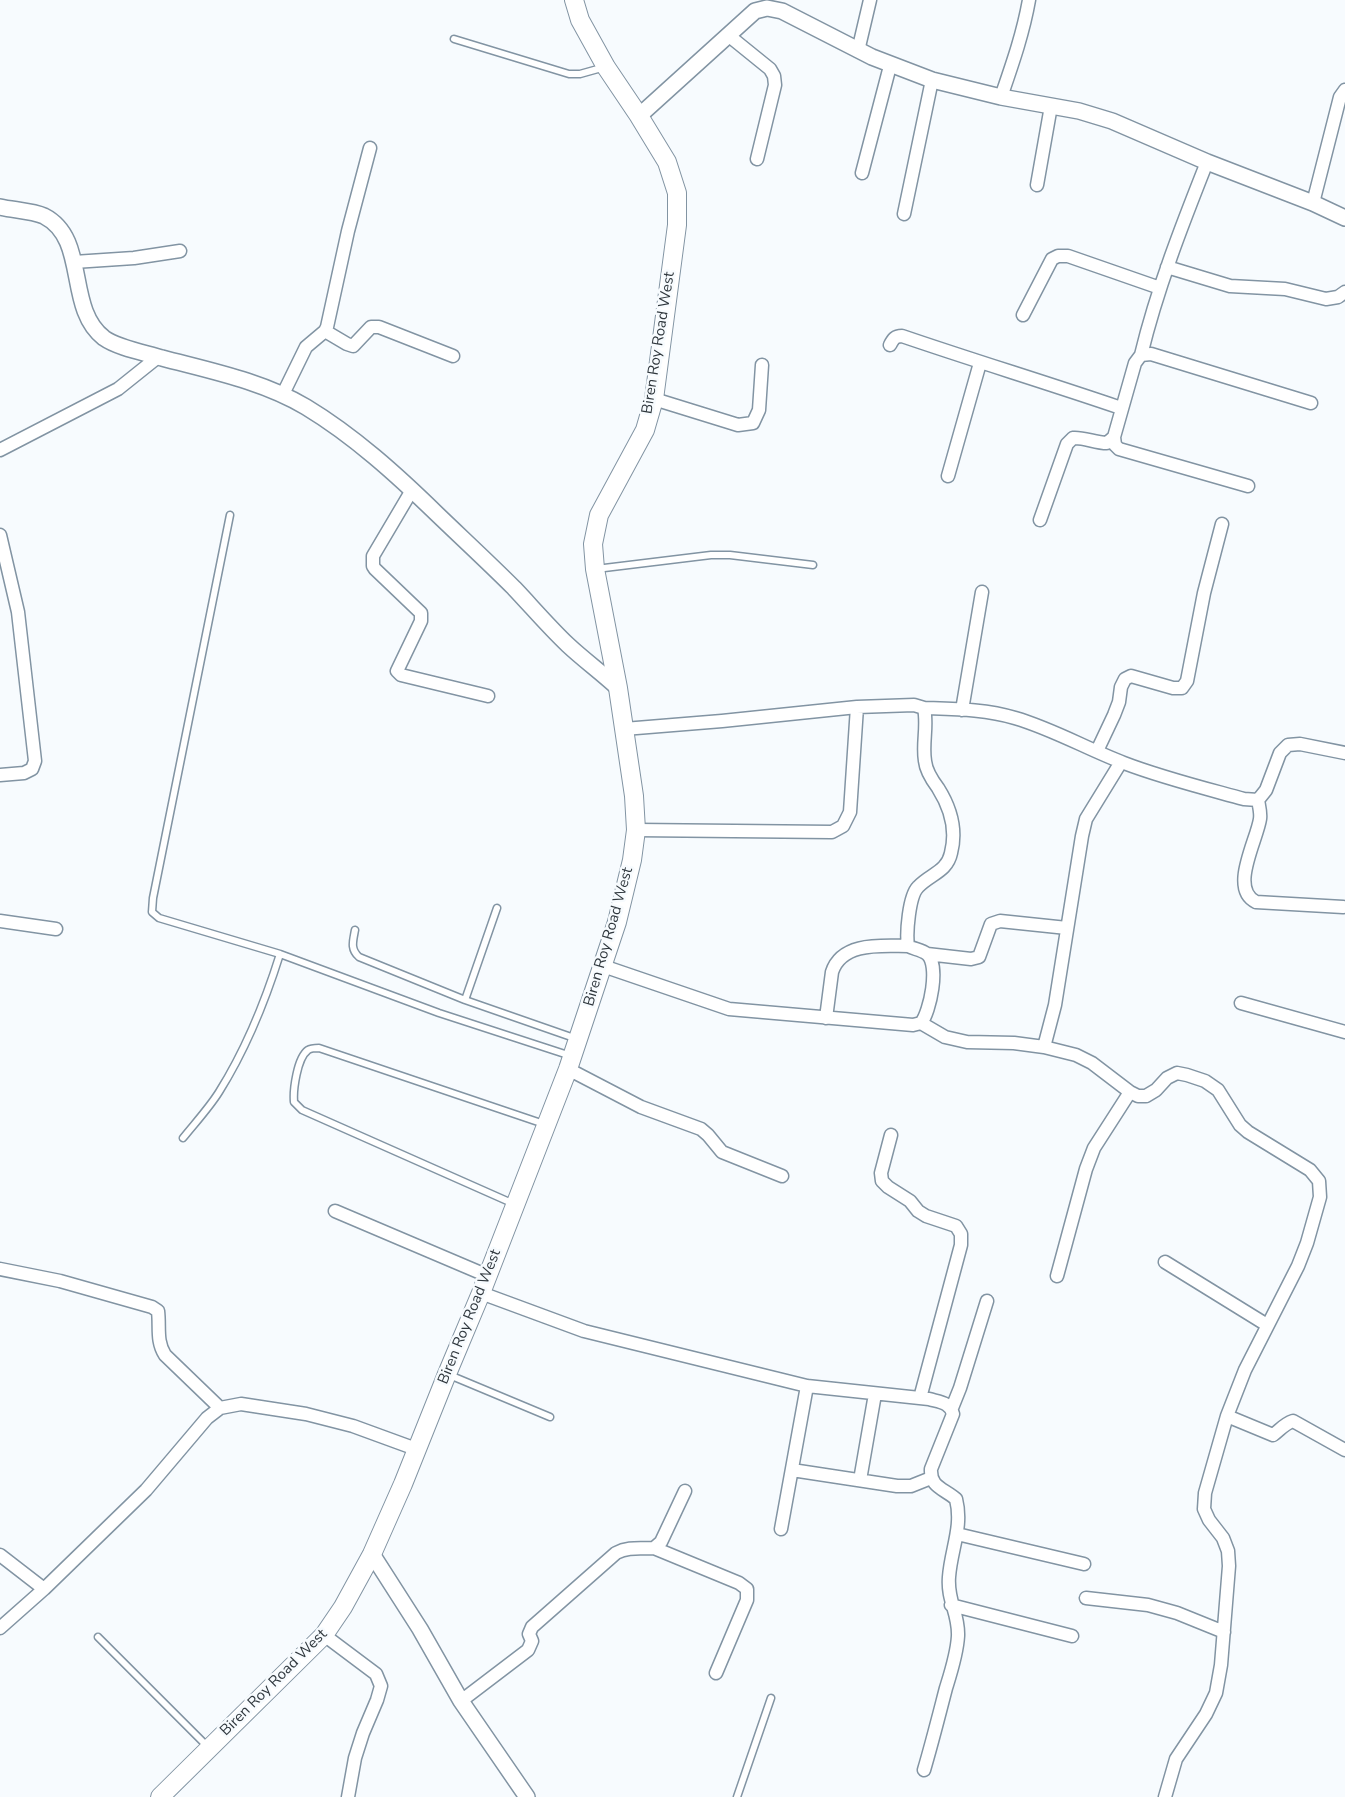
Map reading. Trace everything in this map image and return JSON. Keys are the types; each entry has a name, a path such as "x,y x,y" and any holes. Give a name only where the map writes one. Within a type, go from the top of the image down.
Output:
{"main road":[{"name":"Biren Roy Road West","path":"160,1797 324,1635 343,1607 372,1554 403,1484 488,1276 570,1063 617,922 632,860 636,830 634,796 618,688 595,569 593,544 599,514 644,430 654,399 677,225 677,193 667,162 606,67 580,20 574,0"}],"street":[{"path":"858,51 870,0"},
{"path":"1001,97 1018,47 1029,0"},
{"path":"639,116 755,11 767,8 782,11 890,66 932,80 1001,97 1079,111 1112,121 1345,218"},
{"path":"728,35 770,69 774,76 775,85 757,159"},
{"path":"862,173 890,66"},
{"path":"904,214 932,80"},
{"path":"1312,203 1340,97 1345,90"},
{"path":"1037,185 1051,106"},
{"path":"283,394 306,347 325,331 348,231 370,148"},
{"path":"1207,162 1167,267 1141,355 1135,363 1121,408 1114,437 1115,445 1119,449 1248,486"},
{"path":"0,207 43,216 57,225 68,242 82,304 89,321 104,338 158,357 259,385 283,394 307,408 360,445 412,490 513,587 567,644 618,688"},
{"path":"74,262 134,258 180,251"},
{"path":"1023,315 1052,259 1058,256 1068,256 1160,288"},
{"path":"1167,267 1230,286 1285,289 1326,299 1338,297 1345,292"},
{"path":"325,331 353,346 371,327 379,327 453,356"},
{"path":"890,345 894,338 902,336 1121,408"},
{"path":"1141,355 1151,354 1311,403"},
{"path":"0,450 118,389 158,357"},
{"path":"948,476 980,363"},
{"path":"654,399 738,425 753,423 759,410 762,365"},
{"path":"1040,520 1067,444 1073,438 1096,443 1107,443 1114,437"},
{"path":"412,490 373,556 372,561 375,569 421,613 421,621 397,671 401,675 488,696"},
{"path":"1097,751 1114,715 1125,679 1131,676 1173,688 1182,688 1187,681 1206,586 1222,524"},
{"path":"0,535 18,612 35,761 32,769 24,773 0,775"},
{"path":"962,710 982,592"},
{"path":"624,729 857,707 914,705 924,708 988,712 1013,717 1042,727 1121,762 1161,777 1244,799 1258,800"},
{"path":"636,830 832,832 843,826 850,812 857,707"},
{"path":"908,946 906,937 912,898 916,888 940,872 948,862 952,852 953,824 949,810 925,763 926,719 924,708"},
{"path":"1343,908 1256,902 1245,893 1245,883 1249,853 1260,816 1258,800 1266,790 1280,753 1288,745 1300,744 1345,753"},
{"path":"1044,1047 1055,1005 1086,819 1121,762"},
{"path":"826,1018 834,965 855,950 868,946 908,946 927,954 971,959 978,957 983,950 991,924 1000,921 1067,928"},
{"path":"0,922 56,929"},
{"path":"603,966 729,1009 913,1025 921,1023 925,1018 930,1003 934,972 927,954"},
{"path":"1242,1002 1345,1032"},
{"path":"921,1023 945,1037 967,1042 1014,1043 1044,1047 1076,1055 1092,1063 1138,1096 1146,1096 1177,1073 1187,1074 1206,1081 1218,1090 1240,1125 1248,1132 1310,1170 1319,1181 1320,1197 1307,1243 1298,1266 1246,1370 1228,1416 1205,1493 1204,1508 1209,1520 1223,1538 1228,1551 1229,1566 1221,1665 1216,1694 1206,1714 1176,1759 1165,1797"},
{"path":"570,1063 640,1107 701,1130 708,1135 722,1152 782,1176"},
{"path":"1057,1276 1086,1169 1094,1148 1130,1092"},
{"path":"891,1135 881,1173 882,1181 910,1201 918,1212 956,1226 961,1234 960,1245 920,1398"},
{"path":"335,1212 488,1276"},
{"path":"1165,1262 1267,1325"},
{"path":"0,1269 60,1281 152,1307 158,1311 158,1338 164,1356 220,1408"},
{"path":"481,1293 584,1331 807,1386 929,1399 946,1404 952,1408"},
{"path":"924,1770 958,1638 958,1620 951,1605 948,1590 959,1512 956,1499 935,1485 931,1478 931,1469 953,1414 952,1408 987,1301"},
{"path":"781,1529 807,1386"},
{"path":"860,1480 875,1394"},
{"path":"0,1628 44,1590 146,1490 207,1418 220,1408 241,1404 306,1414 352,1426 416,1449"},
{"path":"1228,1416 1273,1435 1285,1424 1292,1421 1345,1450"},
{"path":"792,1470 897,1486 912,1486 931,1478"},
{"path":"654,1548 661,1542 685,1491"},
{"path":"957,1534 1084,1564"},
{"path":"461,1701 528,1650 532,1641 530,1634 532,1627 616,1553 632,1548 654,1548 747,1589 747,1600 716,1673"},
{"path":"0,1554 44,1590"},
{"path":"372,1554 420,1629 461,1701 527,1797"},
{"path":"1086,1598 1148,1605 1177,1613 1224,1632"},
{"path":"951,1605 1072,1636"},
{"path":"324,1635 376,1674 380,1686 377,1700 355,1758 348,1797"}],"lane":[{"path":"454,39 570,74 580,74 606,67"},
{"path":"230,515 155,888 152,912 159,918 280,954 439,1012 570,1063"},
{"path":"595,569 730,555 813,565"},
{"path":"465,1000 497,908"},
{"path":"355,930 352,944 354,952 359,957 465,1000 578,1039"},
{"path":"183,1138 218,1094 231,1073 258,1017 280,954"},
{"path":"515,1204 302,1110 294,1102 293,1091 302,1057 309,1049 319,1048 546,1124"},
{"path":"447,1374 550,1417"},
{"path":"98,1637 209,1748"},
{"path":"737,1797 771,1698"}]}
